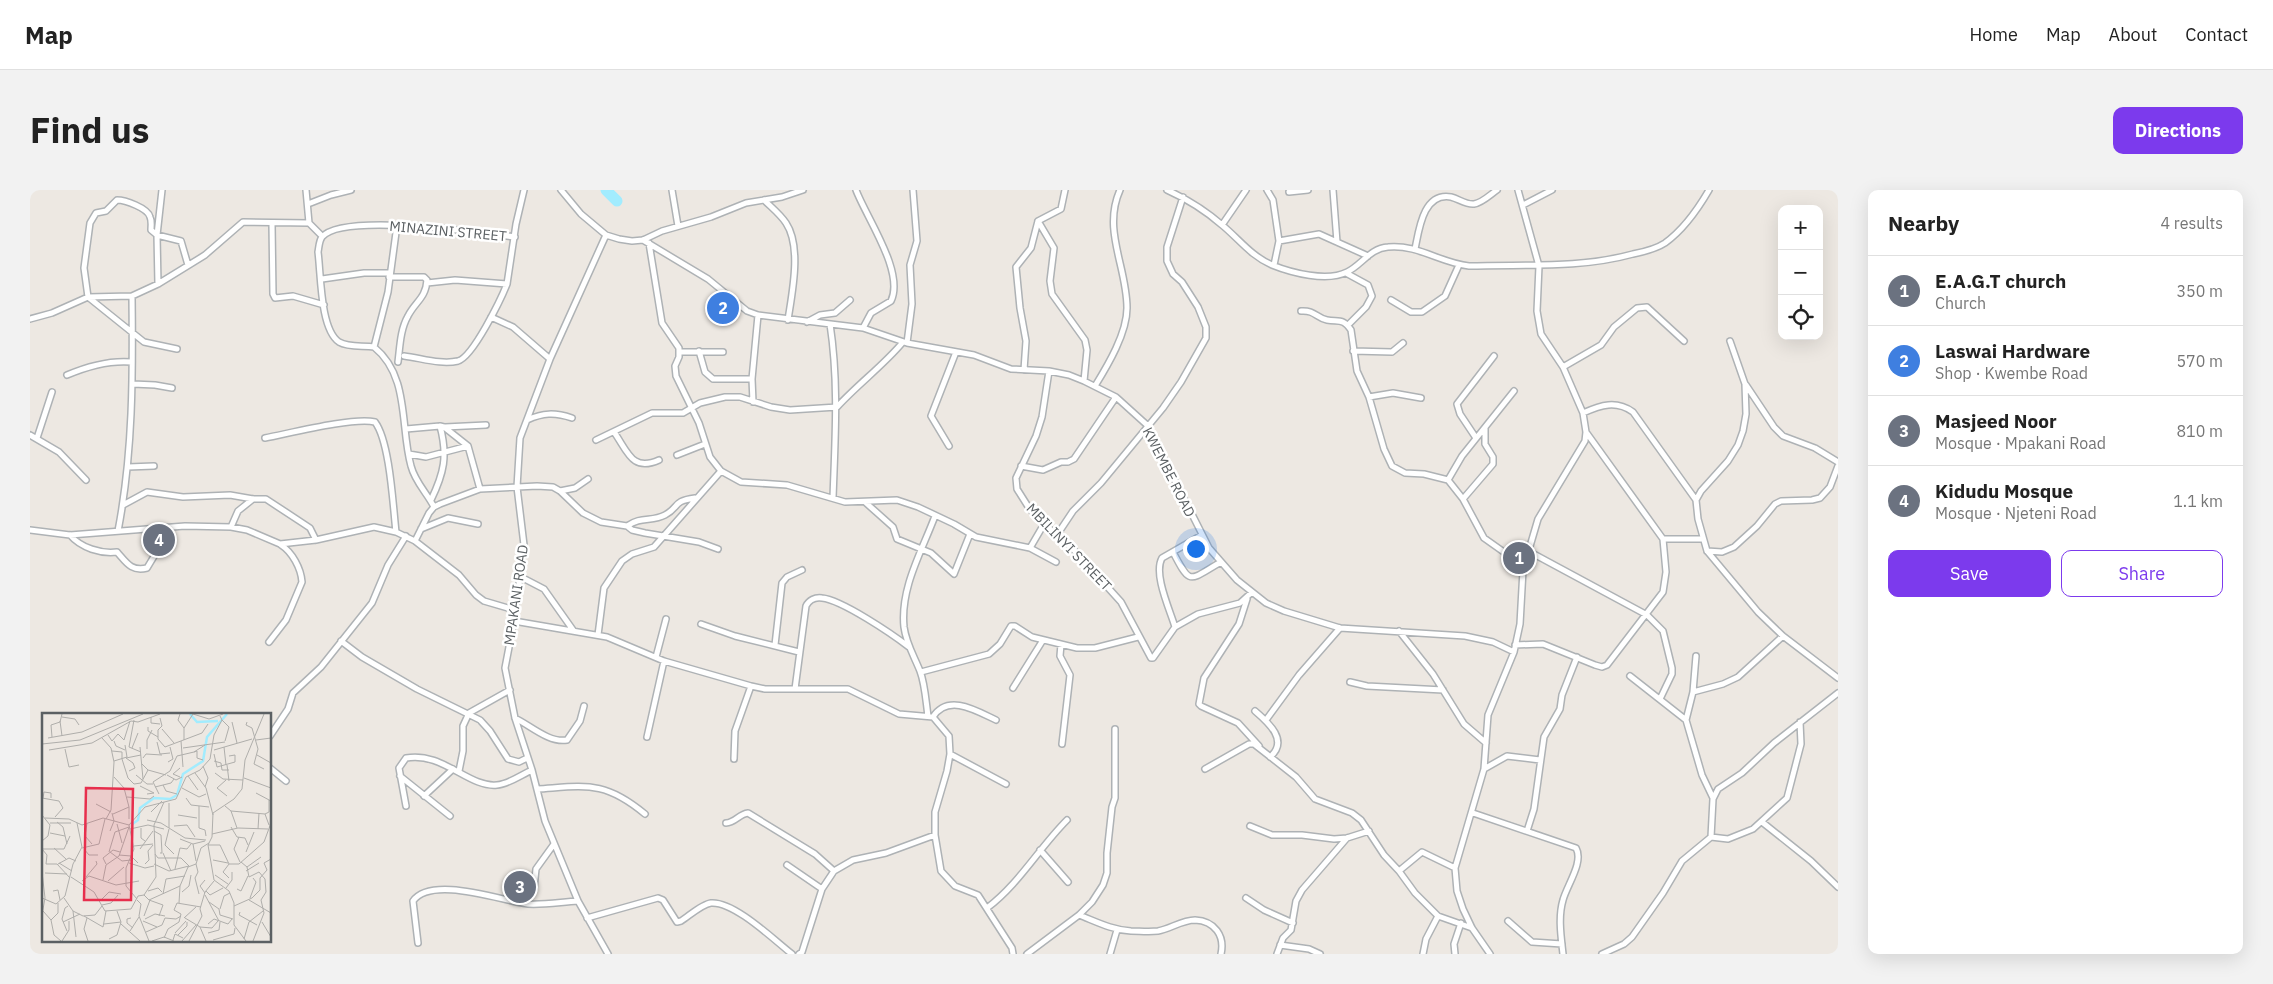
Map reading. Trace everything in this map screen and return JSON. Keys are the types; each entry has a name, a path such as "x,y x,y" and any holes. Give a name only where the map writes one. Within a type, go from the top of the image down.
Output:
{"street":[{"path":"158,284 157,235 161,193 166,190"},
{"path":"306,190 309,223 322,236 318,252 327,325 333,337 341,343 374,347 392,367 399,391 414,475 434,507"},
{"path":"308,204 351,190"},
{"path":"404,356 446,362 461,360 468,355 508,284 524,190"},
{"path":"561,190 581,214 606,234 619,239 646,241 678,226 746,203 782,197 803,190"},
{"path":"672,190 678,226"},
{"path":"782,190 782,197"},
{"path":"856,190 890,263 894,290 891,301 868,316 863,328"},
{"path":"596,440 652,413 683,413 700,403 725,397 740,398 790,410 837,407 871,372 905,342 912,304 910,265 917,241 913,190"},
{"path":"1024,370 1026,341 1016,283 1016,267 1031,248 1038,221 1061,209 1065,190"},
{"path":"1095,386 1109,364 1127,309 1119,257 1113,240 1112,224 1114,208 1120,190"},
{"path":"1167,190 1183,197 1222,225 1251,253 1274,266 1324,276 1346,273 1377,249 1387,247 1415,249 1459,265 1539,266 1603,262 1660,246 1683,225 1699,206 1709,190"},
{"path":"1222,225 1246,190"},
{"path":"1267,190 1272,200 1279,241 1274,266"},
{"path":"1289,192 1308,190"},
{"path":"1333,190 1337,242"},
{"path":"1415,249 1421,219 1433,201 1450,197 1471,204 1477,203 1497,190"},
{"path":"1516,645 1544,644 1595,665 1607,665 1647,615 1663,592 1665,583 1663,538 1586,432 1583,412 1563,367 1541,334 1537,311 1539,266 1518,190"},
{"path":"1523,205 1552,190"},
{"path":"1057,535 1073,511 1101,483 1181,382 1207,334 1198,307 1182,282 1173,274 1167,261 1167,247 1183,197"},
{"path":"177,349 149,344 132,334 88,297 84,268 90,223 96,214 106,211 117,200 127,202 150,215 151,230 157,235 181,241 188,264"},
{"path":"764,200 786,223 792,242 794,271 788,320"},
{"path":"1038,221 1054,248 1050,281 1052,294 1085,340 1088,350 1084,380"},
{"path":"30,319 52,314 88,297 132,296 158,284 220,244 236,226 243,222 272,224 309,223"},
{"path":"272,224 273,294 275,298 293,296 324,305"},
{"name":"MINAZINI STREET","path":"322,236 344,229 367,225 397,225 454,228 515,236"},
{"path":"374,347 384,316 397,225"},
{"name":"MPAKANI ROAD","path":"606,234 550,359 520,438 517,487 524,545 514,621 506,661 515,718 532,770 544,821 578,901 608,954"},
{"path":"1279,241 1314,234 1368,256"},
{"path":"646,241 657,284 662,323 680,352 675,370 680,387 692,407 714,465 721,471 741,482 787,485 845,502 897,500 918,507 976,538 1030,548 1056,562"},
{"name":"KWEMBE ROAD","path":"646,241 700,274 747,311 758,315 863,328 905,342 974,355 1011,370 1049,371 1069,375 1084,380 1116,397 1147,425 1209,548 1251,593 1266,603 1284,611 1340,628 1464,636 1493,642 1514,652"},
{"path":"1391,300 1411,312 1422,312 1445,296 1459,265"},
{"path":"322,279 364,273 424,277 426,284 423,297 407,318 401,338 398,362"},
{"path":"1346,273 1368,285 1372,296 1366,307 1348,325"},
{"path":"426,284 455,280 508,284"},
{"path":"118,531 124,505 128,467 133,384 132,296"},
{"path":"806,322 820,315 835,313 850,300"},
{"path":"1563,367 1602,345 1614,327 1642,306 1648,307 1684,341"},
{"path":"1301,311 1310,310 1326,320 1338,320 1348,325 1354,337 1357,370 1369,397 1386,455 1392,466 1405,473 1424,474 1448,480 1463,499 1484,538 1508,555 1523,570"},
{"path":"753,402 752,379 758,315"},
{"path":"491,317 513,327 550,359"},
{"path":"830,324 835,360 837,407 833,498"},
{"path":"1730,341 1745,384 1774,427 1783,436 1815,448 1838,462"},
{"path":"1354,351 1392,352 1403,343"},
{"path":"699,351 705,372 713,379 752,379"},
{"path":"680,352 723,352"},
{"path":"949,446 931,416 956,352"},
{"path":"1476,438 1460,414 1457,404 1494,356"},
{"path":"67,375 83,368 116,360 132,362"},
{"name":"MBILINYI STREET","path":"1049,371 1042,417 1016,478 1017,489 1044,524 1073,549 1121,602 1150,658 1153,658 1175,627"},
{"path":"133,384 155,384 172,388"},
{"path":"1696,500 1701,491 1728,461 1738,445 1744,422 1745,384"},
{"path":"1448,480 1462,456 1514,391"},
{"path":"37,438 52,392"},
{"path":"1369,397 1393,393 1421,398"},
{"path":"1021,466 1043,470 1061,462 1068,462 1074,459 1116,397"},
{"path":"1583,412 1603,404 1625,407 1633,412 1696,500 1702,539 1707,551 1758,612 1783,636 1838,678"},
{"path":"526,420 544,413 553,413 572,418"},
{"path":"265,438 342,423 375,422 386,460 396,532"},
{"path":"406,429 486,425"},
{"path":"442,427 468,446 480,488"},
{"path":"431,500 441,478 444,451 442,427"},
{"path":"1463,499 1493,464 1493,457 1485,444 1485,428"},
{"path":"614,432 637,463 647,466 659,460"},
{"path":"1490,954 1472,928 1457,890 1455,868 1473,814 1484,769 1491,708 1516,645 1520,624 1523,570 1530,552 1538,519 1580,449 1586,432"},
{"path":"30,435 59,452 86,480"},
{"path":"677,455 705,444"},
{"path":"409,454 426,457 468,446"},
{"path":"128,467 154,466"},
{"path":"1707,551 1722,552 1734,547 1757,526 1774,504 1781,501 1820,498 1830,487 1838,466"},
{"path":"598,635 603,594 607,582 626,557 654,547 695,498 721,471"},
{"path":"560,491 575,488 588,479"},
{"path":"415,541 434,507 480,488 548,486 560,491 583,513 601,522 627,526 637,532 699,542 718,549"},
{"path":"124,505 143,494 152,492 183,497 230,495 269,500 310,528 316,540"},
{"path":"627,526 635,520 665,515 680,501 695,498"},
{"path":"231,527 238,511 253,499"},
{"path":"864,502 893,527 896,539 931,553 954,574 970,534"},
{"path":"935,516 906,597 904,628 909,647 921,672 930,717 949,736 950,754 947,771 935,812 935,835 941,871 955,886 978,895 1013,954"},
{"path":"420,530 448,518 478,524"},
{"path":"1030,548 1044,524"},
{"path":"30,530 70,536 185,526 231,527 247,530 280,544 287,549 293,559 302,575 302,582 286,620 269,642"},
{"path":"280,544 316,540 374,527 396,532 415,541 459,575 476,595 484,601 515,610"},
{"path":"1202,535 1162,558 1158,568 1175,627 1198,614 1240,603 1247,599"},
{"path":"70,536 94,551 117,552 128,566 131,567 147,568 156,553"},
{"path":"271,734 288,709 293,693 321,667 372,604 388,565 406,536"},
{"path":"1663,538 1702,539"},
{"path":"1173,552 1184,574 1188,577 1194,577 1221,562"},
{"path":"1530,552 1647,615 1663,631 1672,674 1660,699"},
{"path":"775,646 782,583 787,577 802,570"},
{"path":"519,576 548,593 573,630"},
{"path":"1251,593 1247,599 1239,624 1204,678 1200,706 1238,723 1270,757 1296,777 1315,799 1352,812 1361,820 1384,855 1399,871 1415,893 1438,916 1472,928"},
{"path":"795,689 806,606 812,599 824,598 861,616 890,632 909,647"},
{"path":"656,657 666,619"},
{"path":"514,621 598,635 664,661 751,686 765,689 848,689 899,714 930,717"},
{"path":"701,624 735,636 799,652"},
{"path":"921,672 989,654 1000,644 1010,626 1015,626 1032,637 1087,649 1138,637"},
{"path":"1266,720 1299,676 1340,628"},
{"path":"1399,631 1433,674 1464,724 1486,743"},
{"path":"1693,692 1723,684 1738,677 1783,636"},
{"path":"1013,688 1043,640"},
{"path":"341,641 362,657 417,689 469,713 486,725 508,759 519,762 527,758"},
{"path":"1061,644 1060,656 1070,675 1062,744"},
{"path":"1696,656 1693,692 1686,720 1702,776 1714,799"},
{"path":"1527,831 1534,809 1544,737 1560,710 1562,695 1577,658"},
{"path":"647,737 664,661"},
{"path":"1630,676 1686,720"},
{"path":"1350,682 1367,686 1442,690"},
{"path":"734,759 734,731 751,686"},
{"path":"424,796 456,770 463,751 464,726 469,713 510,690"},
{"path":"1602,954 1624,944 1632,937 1664,893 1682,861 1711,837 1714,799 1718,789 1742,773 1800,722 1838,693"},
{"path":"930,717 939,708 952,704 966,706 996,720"},
{"path":"515,718 548,737 556,740 567,740 580,721 584,706"},
{"path":"1255,711 1266,720 1279,743 1277,751 1270,757"},
{"path":"1711,837 1728,839 1753,829 1787,798 1801,744 1800,722"},
{"path":"1027,954 1080,915 1092,902 1106,879 1112,807 1115,798 1115,729"},
{"path":"1205,769 1249,744 1260,747"},
{"path":"950,754 1006,784"},
{"path":"406,806 399,776 401,762 406,758 414,756 436,760 485,784 495,785 503,784 532,770"},
{"path":"1484,769 1507,756 1540,760"},
{"path":"271,769 286,781"},
{"path":"399,776 450,816"},
{"path":"537,789 584,786 607,789 624,797 645,814"},
{"path":"726,823 731,823 743,814 748,813 816,854 834,871"},
{"path":"1473,814 1576,848 1579,858 1563,898 1560,913 1563,954"},
{"path":"987,908 1016,881 1067,820"},
{"path":"1762,822 1811,861 1838,888"},
{"path":"1250,826 1272,835 1302,834 1334,839 1347,838 1369,831"},
{"path":"799,954 802,952 822,889 834,871 853,860 886,853 935,835"},
{"path":"1277,954 1293,923 1294,907 1302,890 1347,838"},
{"path":"534,888 536,869 554,844"},
{"path":"1040,850 1068,882"},
{"path":"1399,871 1422,852 1455,868"},
{"path":"787,865 822,889"},
{"path":"418,943 414,901 417,895 426,891 480,893 526,904 578,901"},
{"path":"587,918 658,898 663,900 677,922 708,903 715,904 740,914 792,954"},
{"path":"1246,898 1264,910 1293,923"},
{"path":"1080,915 1118,930 1155,931 1195,920 1205,923 1219,933 1223,944 1221,954"},
{"path":"1423,954 1432,926 1438,916"},
{"path":"1508,921 1532,942 1562,944"},
{"path":"1455,954 1454,944 1461,923"},
{"path":"1110,954 1118,930"},
{"path":"1280,945 1309,949 1320,954"}],"waterway":[{"path":"606,190 617,201"}],"place":[{"name":"Laswai Hardware","path":"723,308"},
{"name":"Kidudu Mosque","path":"159,540"},
{"name":"E.A.G.T church","path":"1519,558"},
{"name":"Masjeed Noor","path":"520,887"}]}
